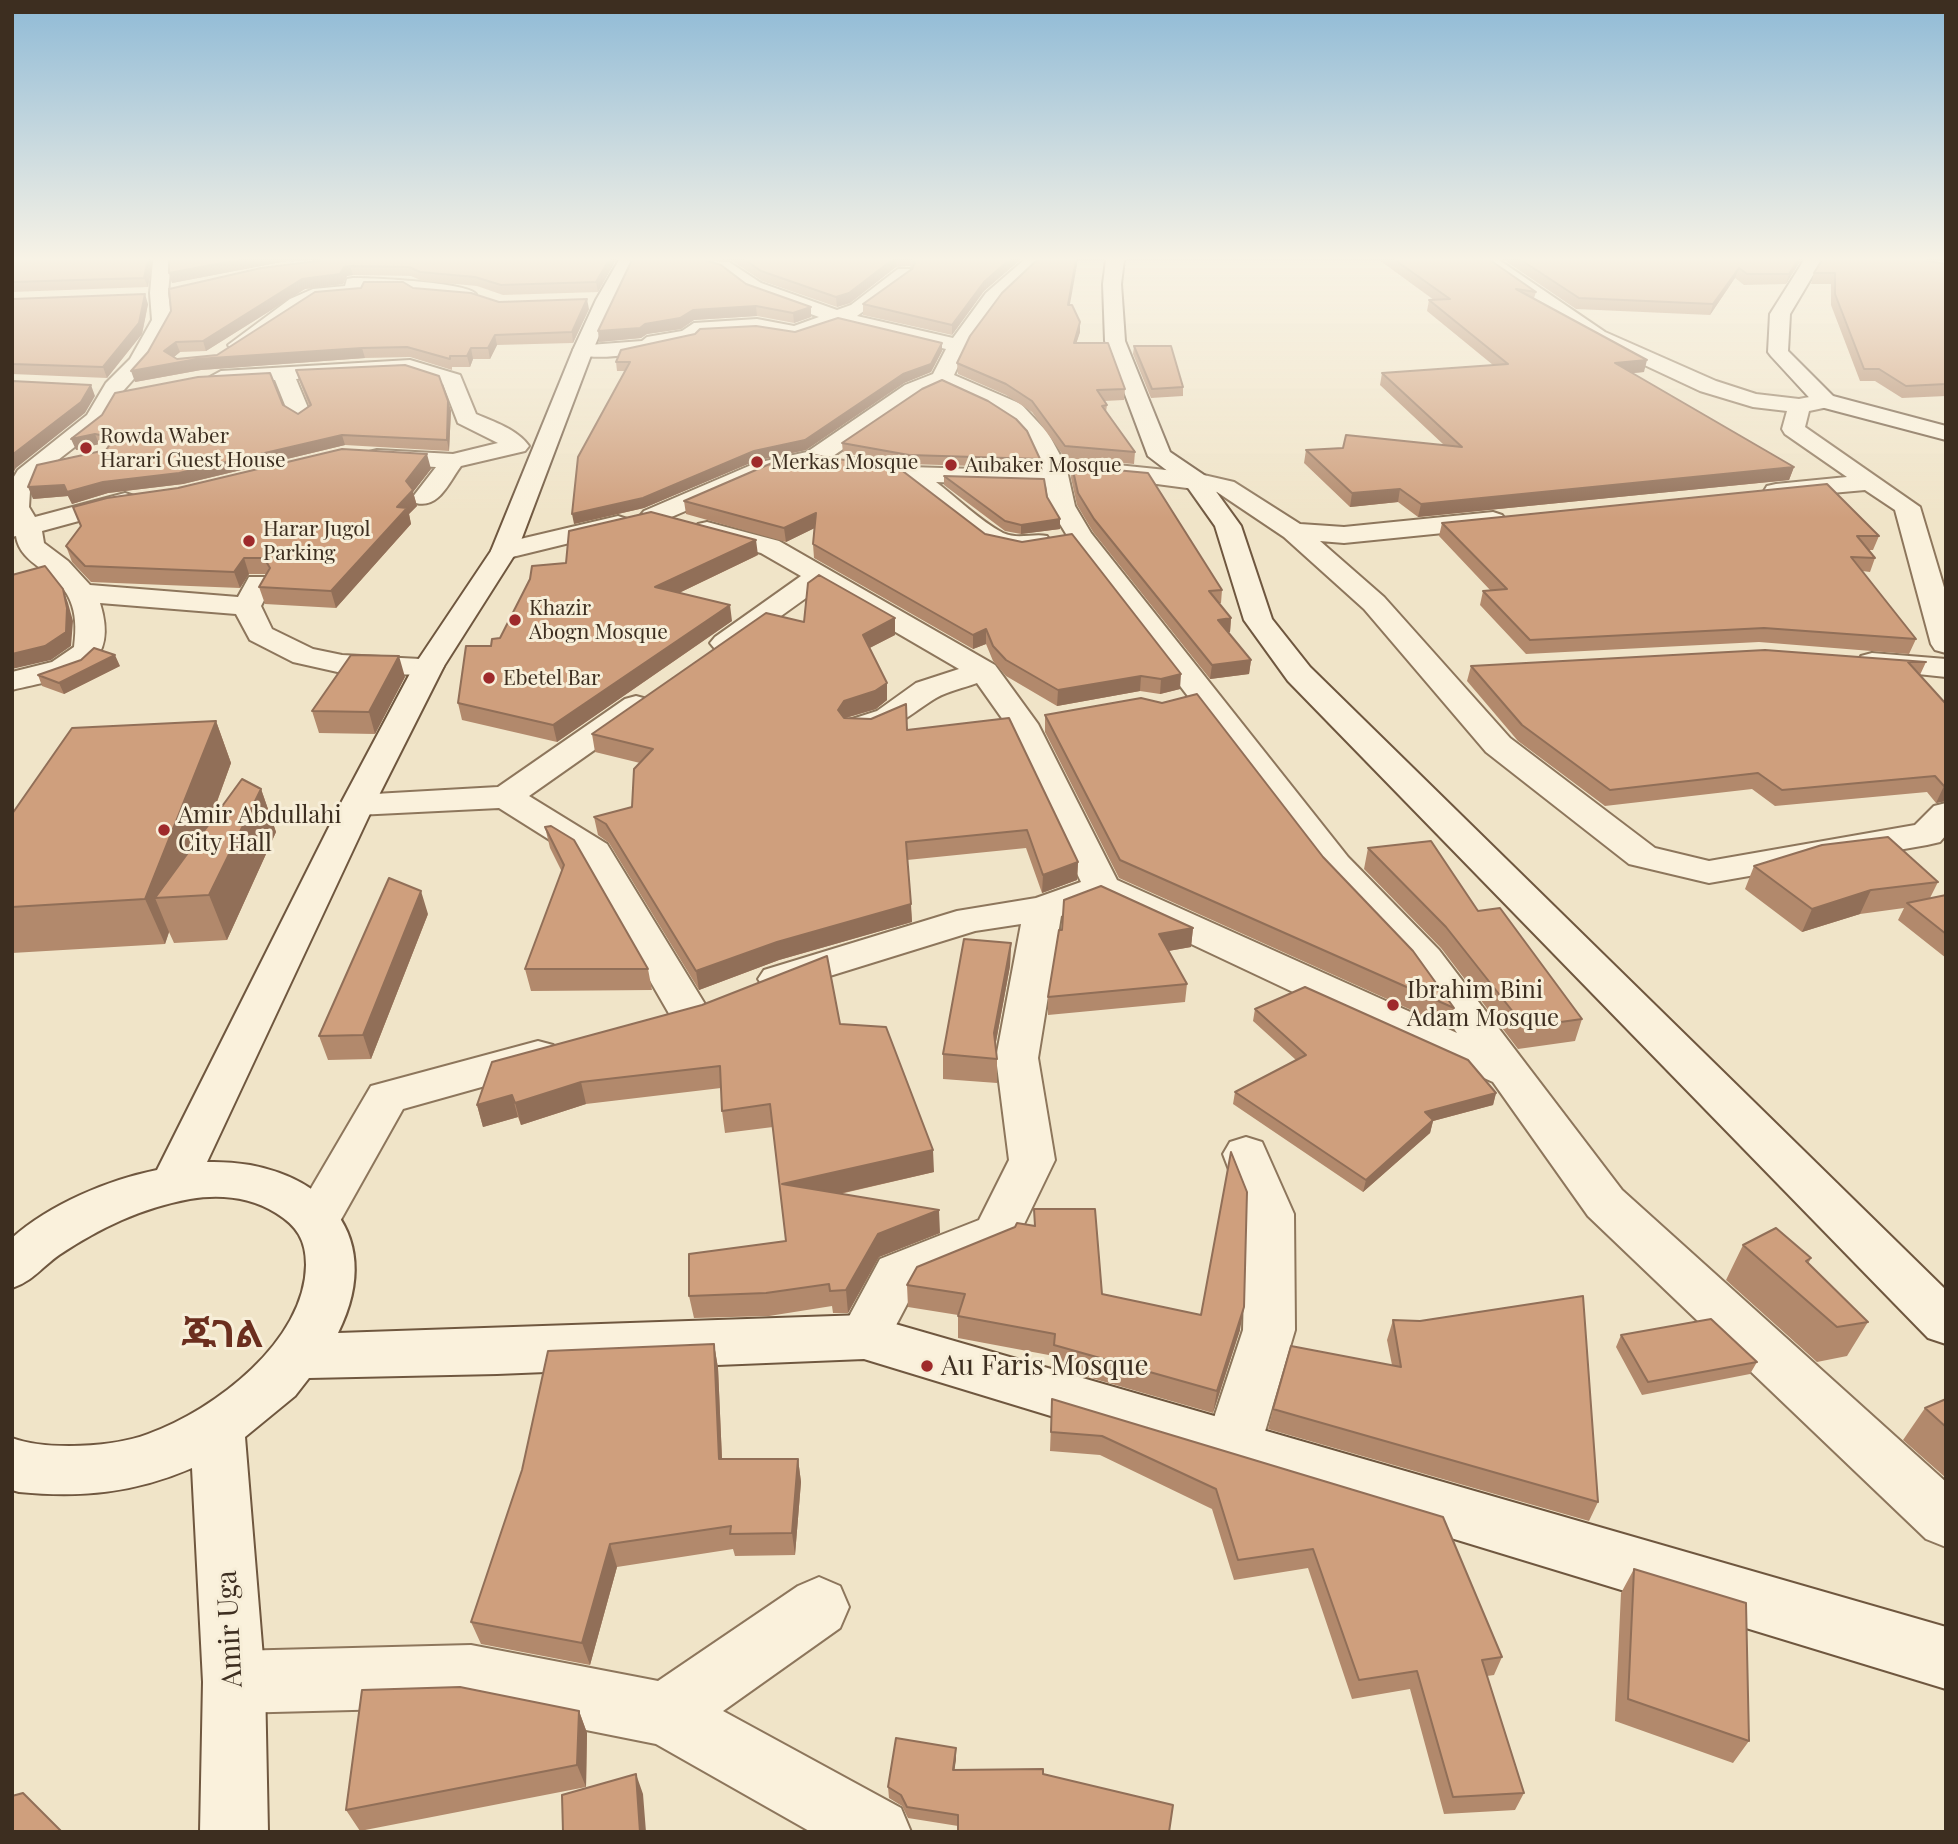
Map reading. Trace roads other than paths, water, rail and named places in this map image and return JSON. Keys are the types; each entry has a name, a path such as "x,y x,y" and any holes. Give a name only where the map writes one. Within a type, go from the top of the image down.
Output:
{"street":[{"path":"12,681 63,667 88,651 93,631 82,593 73,578 31,545 20,527 16,507 21,471 96,419 111,392 139,362 148,346"},
{"path":"233,346 217,357 201,379 410,366 452,380 466,418 494,430 517,446 453,461 359,456"},
{"path":"174,1183 357,805 429,666 504,551 584,346"},
{"path":"583,350 649,346"},
{"path":"815,458 913,390 942,377 957,346"},
{"path":"1117,346 1160,456 1195,480 1228,526 1258,621 1299,674 1946,1323"},
{"path":"1618,346 1708,387 1753,400 1799,406 1825,401 1946,433"},
{"path":"1778,346 1778,352 1825,401"},
{"path":"365,367 383,350"},
{"path":"139,362 163,362"},
{"path":"283,374 300,415"},
{"path":"942,377 1013,409 1041,438 1054,472 1062,506 1187,700 1335,865 1425,959 1605,1203 1946,1520"},
{"path":"86,386 111,392 136,392"},
{"path":"1799,406 1793,429 1907,507 1946,644"},
{"path":"21,471 89,457"},
{"path":"504,551 653,516 765,468 815,458 909,474 1054,472 1195,480 1225,487 1293,531 1374,603 1498,745 1642,856 1709,872 1939,833"},
{"path":"425,498 453,461"},
{"path":"909,474 995,539 1021,544 1080,536"},
{"path":"1745,495 1869,482"},
{"path":"20,527 68,518 108,503 145,499"},
{"path":"653,516 770,547 984,671 1035,721 1102,887 1307,983 1505,1070"},
{"path":"1293,531 1344,535 1524,517"},
{"path":"696,663 819,576"},
{"path":"82,593 253,595 260,634 304,656 342,664 429,666"},
{"path":"1839,660 1946,668"},
{"path":"1434,671 1474,668"},
{"path":"858,727 888,718 927,690 984,671"},
{"path":"357,805 506,797 663,687"},
{"path":"506,797 594,852 690,1014"},
{"path":"651,1025 690,1014 794,972 971,919 1043,909 1102,887"},
{"path":"864,1337 898,1273 996,1233 1032,1160 1017,1058 1043,909"},
{"path":"317,1219 387,1097 572,1046"},
{"path":"1233,1445 1269,1330 1270,1214 1246,1154"},
{"path":"12,1268 66,1226 119,1199 174,1183 219,1179 259,1184 292,1197 317,1219 330,1246 332,1280 320,1318 297,1356 262,1393 217,1427 150,1459 80,1472 19,1467 12,1463"},
{"path":"297,1356 497,1352 864,1337 1946,1658"},
{"name":"Amir Uga","path":"217,1427 234,1682 234,1832"},
{"path":"665,1714 819,1607"},
{"path":"234,1682 471,1676 665,1714 877,1832"}],"place":[{"name":"Rowda Waber Harari Guest House","path":"86,448"},
{"name":"Merkas Mosque","path":"757,462"},
{"name":"Aubaker Mosque","path":"951,465"},
{"name":"Harar Jugol Parking","path":"249,541"},
{"name":"Khazir Abogn Mosque","path":"515,620"},
{"name":"Ebetel Bar","path":"489,678"},
{"name":"Amir Abdullahi City Hall","path":"164,830"},
{"name":"Ibrahim Bini Adam Mosque","path":"1393,1005"},
{"name":"Au Faris Mosque","path":"927,1366"}],"district":[{"name":"ጁገል","path":"222,1335"}]}
